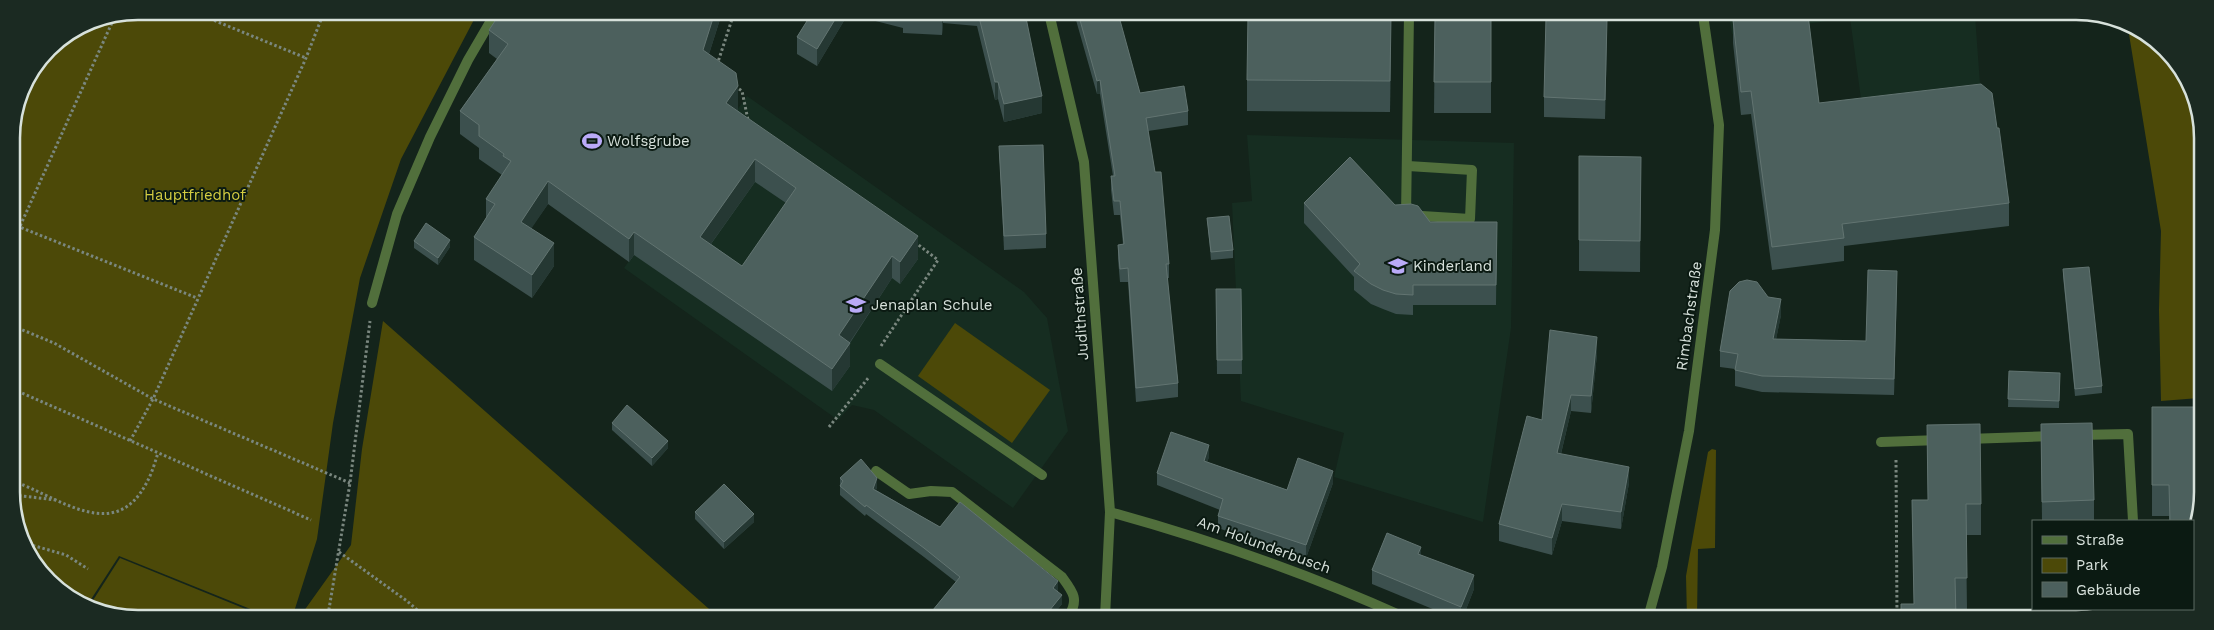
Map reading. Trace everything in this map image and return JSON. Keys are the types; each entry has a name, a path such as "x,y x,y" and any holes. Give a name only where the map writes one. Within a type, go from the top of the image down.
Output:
{"street":[{"path":"372,303 397,214 430,137 464,69 492,20"},
{"name":"Judithstraße","path":"1051,20 1084,162 1110,512 1105,610"},
{"path":"1408,166 1472,170 1470,219 1406,215 1409,20"},
{"name":"Rimbachstraße","path":"1650,610 1662,567 1689,431 1715,230 1719,125 1704,20"},
{"path":"880,364 1042,475"},
{"path":"1881,442 2128,434 2133,520"},
{"path":"876,471 909,494 930,491 952,492 972,505 1062,577 1073,592 1075,606 1073,610"},
{"name":"Am Holunderbusch","path":"1110,512 1187,533 1344,590 1388,610"}],"path":[{"path":"213,20 306,58"},
{"path":"130,441 153,399 306,58 321,20"},
{"path":"715,71 731,20"},
{"path":"20,224 112,23"},
{"path":"729,81 742,92 748,122"},
{"path":"20,226 198,298"},
{"path":"829,427 880,364 872,359 938,260 914,242"},
{"path":"329,610 350,483 372,303"},
{"path":"20,329 54,343 153,399 350,483"},
{"path":"20,392 311,520"},
{"path":"1896,442 1897,610"},
{"path":"20,484 79,510 98,515 118,512 134,500 147,482 158,453"},
{"path":"20,496 59,501"},
{"path":"33,545 66,555 88,569"},
{"path":"339,552 417,610"}],"shaded area":[{"path":"1730,20 1835,20 1732,34"},
{"path":"1850,20 1975,20 1980,84 1861,99"},
{"name":"Jenaplan Schule","path":"747,96 1024,292 1047,318 1068,431 1013,508 874,410 852,405 838,420 624,268"},
{"path":"1247,135 1514,143 1511,328 1483,522 1334,477 1344,433 1241,401 1232,203 1252,201"}],"green space":[{"name":"Hauptfriedhof","path":"474,20 401,159 360,278 333,423 317,539 295,610 253,610 119,556 91,600 66,586 44,564 32,544 22,515 20,492 20,130 24,107 40,72 60,49 79,36 100,26 123,21"},
{"path":"2129,33 2148,44 2165,60 2182,86 2192,115 2194,130 2194,398 2161,401 2159,310 2161,231"},
{"path":"383,321 710,610 305,610 351,545 362,449"},
{"path":"955,323 1050,390 1012,443 918,376"},
{"path":"1712,449 1716,450 1715,548 1698,549 1697,610 1687,610 1686,576 1708,452"},
{"path":"120,558 248,610 138,610 107,606 93,601"}],"building":[{"path":"496,20 712,20 703,50 736,73 738,86 726,103 918,236 900,262 892,256 839,335 850,343 832,369 634,232 629,239 548,181 521,222 554,243 532,275 474,237 495,204 486,199 511,161 479,136 479,125 460,111 508,44 489,30","holes":["755,159 796,188 742,266 700,237"]},
{"path":"808,20 835,20 817,49 797,37"},
{"path":"980,20 1026,20 1042,96 1004,104 998,82 995,82"},
{"path":"1080,20 1120,20 1140,93 1184,86 1188,111 1146,118 1155,172 1161,172 1169,264 1166,264 1178,383 1136,388 1128,268 1120,269 1118,245 1124,244 1120,201 1114,201 1111,176 1115,176 1100,80 1097,81"},
{"path":"1248,20 1391,20 1390,81 1247,80"},
{"path":"1435,20 1491,20 1491,82 1434,82"},
{"path":"1546,20 1607,20 1605,100 1544,97"},
{"path":"1733,20 1809,20 1819,103 1981,84 1992,93 1997,128 1999,128 2009,203 1842,224 1844,238 1772,247 1751,91 1741,92"},
{"path":"1043,145 1046,234 1004,236 999,146"},
{"path":"1579,156 1641,157 1640,241 1579,240"},
{"path":"1350,157 1395,205 1411,204 1418,206 1430,222 1497,222 1496,285 1413,285 1413,295 1396,294 1371,284 1354,271 1360,264 1304,203"},
{"path":"1229,216 1233,250 1211,252 1207,218"},
{"path":"426,223 450,240 438,258 414,241"},
{"path":"2089,267 2102,386 2075,389 2063,269"},
{"path":"1868,270 1897,271 1894,379 1762,376 1735,370 1738,354 1720,351 1730,291 1739,282 1747,280 1757,282 1768,297 1781,299 1773,339 1866,341"},
{"path":"1216,289 1241,289 1242,360 1217,360"},
{"path":"1550,330 1597,337 1591,396 1571,395 1557,453 1629,467 1621,512 1562,504 1552,538 1499,524 1527,416 1542,420"},
{"path":"2009,371 2060,373 2059,401 2008,399"},
{"path":"627,405 668,441 652,458 612,423"},
{"path":"2152,407 2194,407 2194,492 2191,520 2170,520 2169,485 2152,485"},
{"path":"2092,423 2094,500 2042,502 2041,424"},
{"path":"1980,424 1981,504 1966,504 1967,578 1955,578 1956,610 1901,610 1901,604 1914,604 1912,500 1928,500 1927,425"},
{"path":"1171,432 1209,445 1204,461 1287,490 1298,458 1333,471 1306,545 1218,516 1223,499 1157,473"},
{"path":"861,459 877,478 873,489 940,527 960,502 1058,581 1053,588 1062,595 1050,610 933,610 960,577 866,505 865,507 840,486 843,481 840,478"},
{"path":"724,484 754,514 724,542 695,512"},
{"path":"1387,533 1421,547 1418,554 1474,575 1461,607 1372,570"}],"place":[{"name":"Wolfsgrube","path":"592,141"},
{"name":"Kinderland","path":"1398,266"},
{"name":"Jenaplan Schule","path":"856,305"}]}
